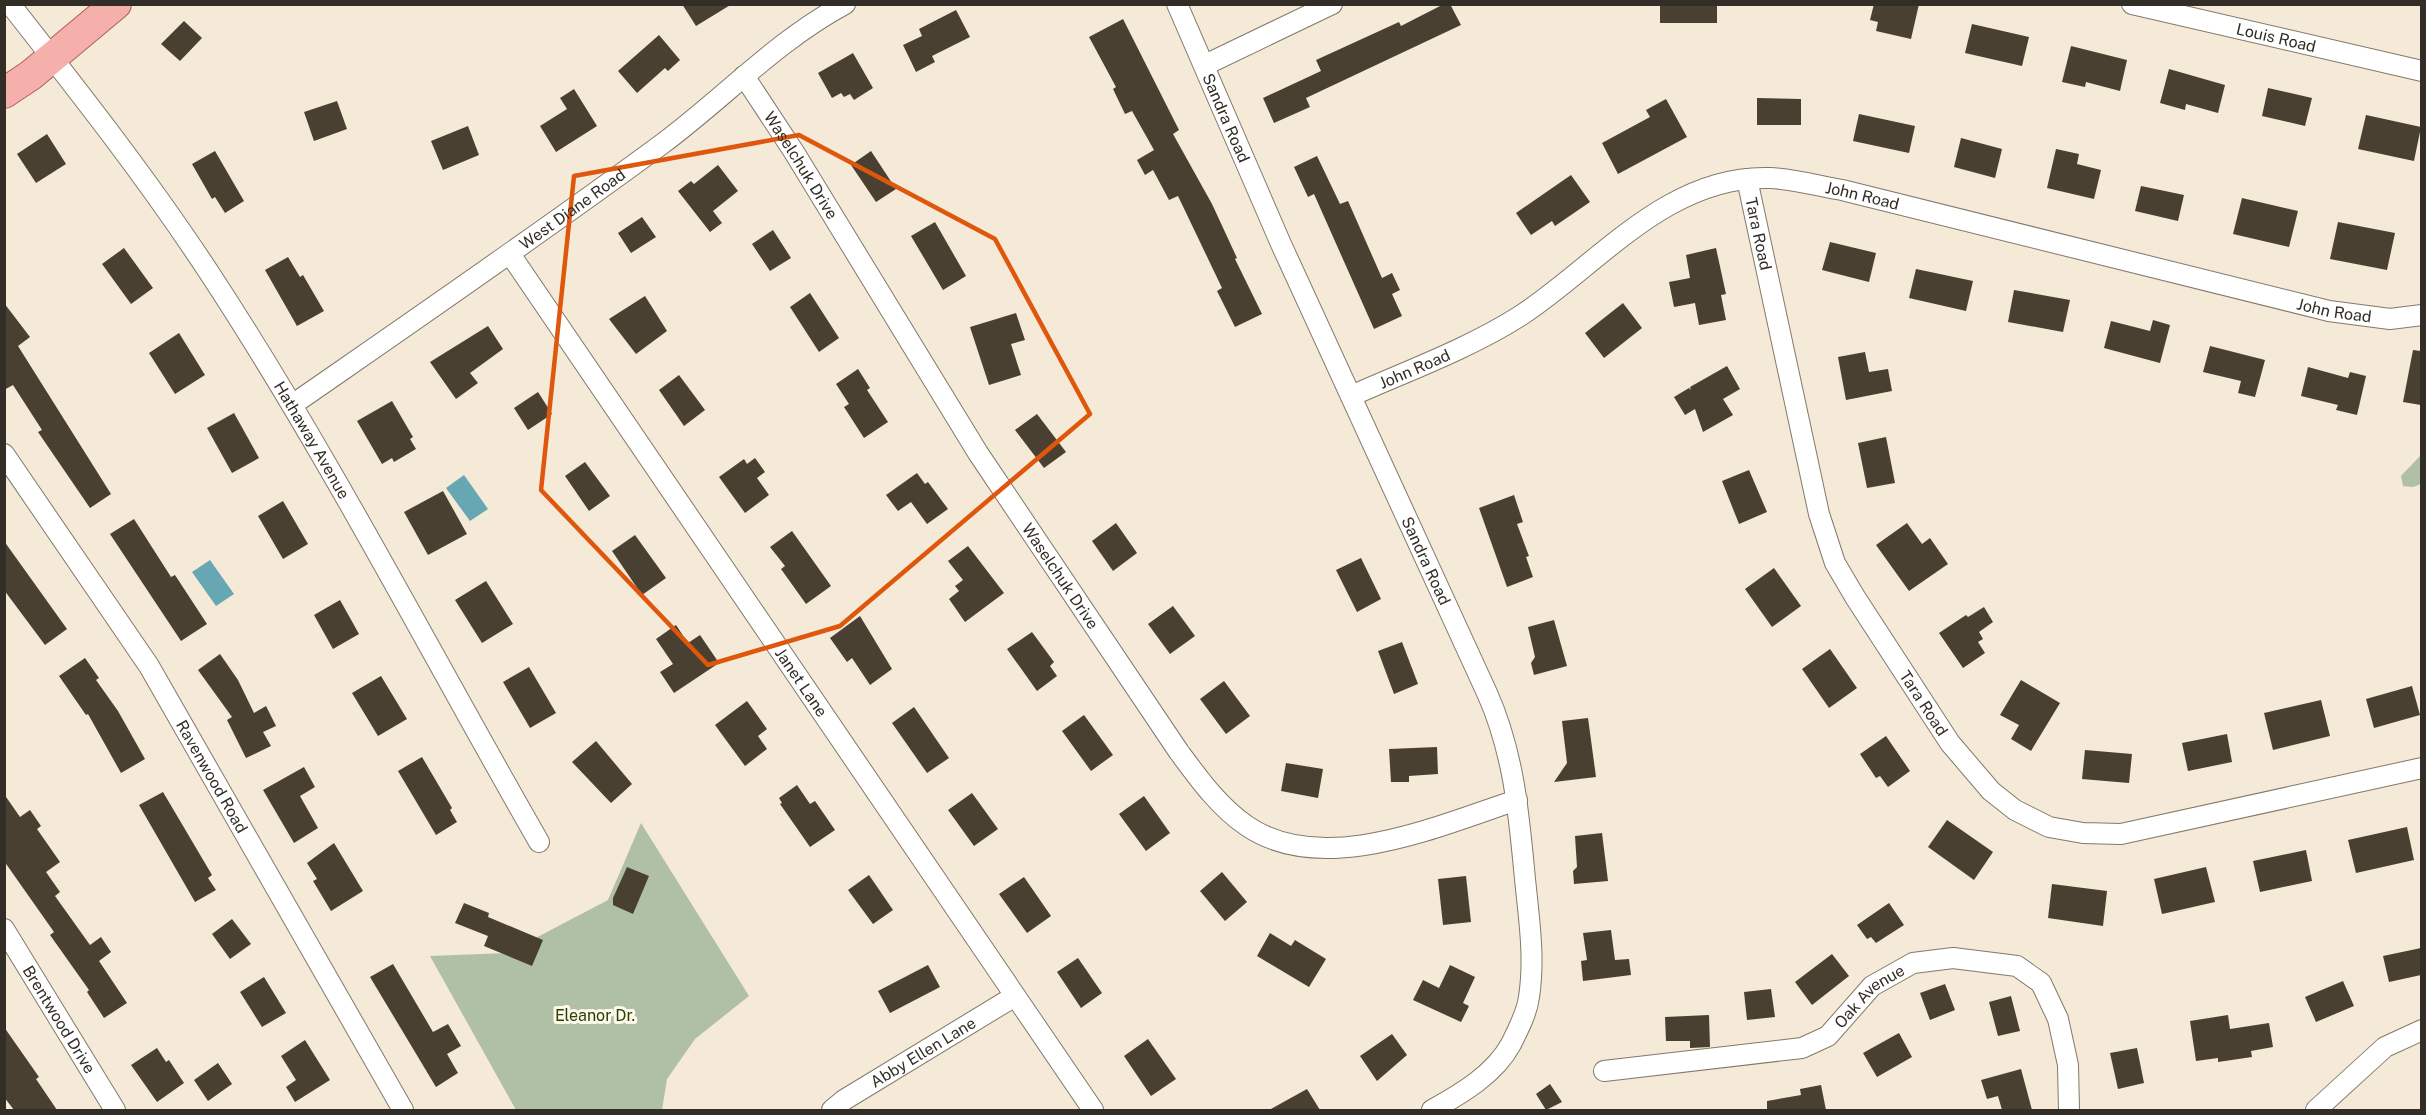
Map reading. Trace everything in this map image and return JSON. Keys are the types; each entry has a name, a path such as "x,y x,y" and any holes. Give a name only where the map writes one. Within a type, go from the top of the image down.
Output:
{"main road":[{"path":"4,93 116,4"}],"street":[{"name":"Hathaway Avenue","path":"10,4 107,129 210,274 292,405 539,842"},
{"name":"West Diane Road","path":"292,405 510,254 663,143 788,40 845,4"},
{"name":"Sandra Road","path":"1177,4 1281,244 1502,726 1517,800 1532,944 1529,1000 1510,1046 1495,1065 1457,1096 1432,1110"},
{"path":"1205,65 1332,4"},
{"name":"Louis Road","path":"2132,4 2421,71"},
{"name":"Waselchuk Drive","path":"744,76 978,453 1179,752 1209,792 1230,813 1249,827 1272,839 1321,848 1352,846 1403,837 1517,800"},
{"name":"John Road","path":"1351,396 1461,347 1517,318 1548,297 1643,223 1691,193 1717,183 1747,179 1770,178 1842,190 2328,311 2390,319 2421,315"},
{"name":"Tara Road","path":"1747,179 1819,514 1835,563 1950,743 1991,791 2015,810 2049,827 2083,833 2121,834 2421,768"},
{"name":"Janet Lane","path":"510,254 1093,1110"},
{"name":"Ravenwood Road","path":"4,453 149,666 403,1110"},
{"name":"Brentwood Drive","path":"4,929 115,1110"},
{"name":"Oak Avenue","path":"1604,1071 1802,1048 1828,1036 1872,986 1894,972 1913,963 1953,958 2017,966 2041,983 2058,1019 2066,1053 2069,1110"},
{"name":"Abby Ellen Lane","path":"832,1110 844,1100 1015,996"},
{"path":"2316,1110 2385,1047 2421,1030"}],"highlighted area":[{"path":"799,135 995,239 1090,414 840,626 708,665 541,490 574,176"}],"green space":[{"path":"2421,455 2421,484 2413,487 2403,486 2401,476"},
{"name":"Eleanor Dr.","path":"641,823 749,996 695,1039 667,1079 662,1110 516,1110 430,956 507,953 608,900"}],"water":[{"path":"464,475 488,509 470,521 446,488"},
{"path":"210,560 234,594 216,606 192,572"}],"building":[{"path":"682,4 732,4 696,26"},
{"path":"1444,4 1450,4 1461,25 1306,98 1310,107 1274,123 1263,98 1321,71 1316,60 1399,22 1401,26"},
{"path":"1660,4 1717,4 1717,23 1660,23"},
{"path":"1874,4 1919,4 1911,39 1876,31 1878,22 1870,20"},
{"path":"956,10 970,37 932,56 935,62 916,72 903,45 922,36 919,29"},
{"path":"1123,19 1179,130 1173,134 1212,204 1237,258 1235,259 1262,314 1235,327 1217,291 1222,288 1178,196 1169,200 1153,170 1145,175 1137,160 1154,150 1132,111 1125,114 1113,89 1116,87 1089,37"},
{"path":"184,21 202,38 180,61 161,44"},
{"path":"1972,24 2029,37 2022,66 1965,53"},
{"path":"659,35 680,60 668,71 665,68 637,93 618,71"},
{"path":"2071,46 2127,60 2120,91 2086,82 2085,87 2062,82"},
{"path":"853,53 873,88 854,100 850,94 844,97 841,93 832,98 818,73"},
{"path":"2169,69 2225,85 2218,113 2186,104 2185,110 2160,103"},
{"path":"2268,88 2312,98 2305,126 2262,116"},
{"path":"574,89 597,126 556,152 540,126 567,109 560,98"},
{"path":"1757,98 1801,99 1801,125 1757,125"},
{"path":"1666,99 1687,137 1618,174 1602,143 1650,117 1646,110"},
{"path":"337,101 347,129 314,141 304,112"},
{"path":"1859,114 1915,126 1909,153 1853,141"},
{"path":"2366,115 2421,127 2414,161 2358,149"},
{"path":"468,126 479,155 443,170 431,141"},
{"path":"47,134 66,164 36,183 17,154"},
{"path":"1961,138 2002,149 1995,178 1954,167"},
{"path":"2056,149 2079,154 2077,164 2101,170 2094,199 2047,188"},
{"path":"215,151 244,201 225,213 215,197 212,199 192,164"},
{"path":"871,151 896,189 876,202 851,165"},
{"path":"1317,156 1340,204 1348,201 1382,278 1392,273 1400,290 1392,294 1402,316 1374,329 1314,194 1308,197 1294,167"},
{"path":"718,165 738,191 713,211 722,223 710,232 678,191 691,181 694,184"},
{"path":"1571,175 1590,202 1555,226 1552,221 1531,235 1516,213"},
{"path":"2141,186 2184,195 2178,221 2135,211"},
{"path":"2242,198 2298,211 2289,247 2233,234"},
{"path":"642,217 656,237 631,253 618,233"},
{"path":"935,222 966,276 943,290 911,236"},
{"path":"2338,222 2395,233 2387,270 2330,259"},
{"path":"773,230 791,258 770,271 752,244"},
{"path":"1830,242 1876,253 1869,282 1822,270"},
{"path":"124,248 153,288 131,304 102,264"},
{"path":"1716,248 1726,294 1721,295 1726,320 1699,325 1695,303 1674,307 1669,282 1690,278 1686,255"},
{"path":"288,257 300,277 303,275 324,311 297,326 265,270"},
{"path":"1916,269 1973,281 1966,311 1909,298"},
{"path":"2014,290 2070,300 2063,332 2008,322"},
{"path":"810,293 839,338 819,352 790,307"},
{"path":"645,296 667,331 636,354 609,319"},
{"path":"4,303 30,337 18,346 111,494 90,508 38,432 42,430 13,385 4,390"},
{"path":"1623,303 1642,328 1604,358 1585,333"},
{"path":"1016,313 1025,340 1011,344 1021,375 989,385 970,327"},
{"path":"2153,320 2170,325 2160,363 2104,348 2111,321 2150,331"},
{"path":"488,326 503,349 470,373 478,383 456,399 430,362"},
{"path":"179,333 205,375 175,394 149,353"},
{"path":"2210,346 2265,360 2255,397 2238,393 2241,381 2203,372"},
{"path":"2413,350 2421,351 2421,405 2403,402"},
{"path":"1865,352 1869,372 1888,369 1892,391 1846,400 1838,357"},
{"path":"1727,366 1740,389 1723,399 1733,415 1703,432 1695,409 1685,415 1674,397 1689,388 1691,390 1690,387"},
{"path":"2308,367 2348,378 2350,372 2366,376 2357,415 2336,410 2338,405 2301,396"},
{"path":"858,369 870,388 867,390 888,422 864,438 844,407 849,404 836,384"},
{"path":"679,375 705,410 684,426 659,390"},
{"path":"538,392 552,414 528,430 514,408"},
{"path":"392,401 413,437 410,439 416,449 394,462 392,458 382,464 357,421"},
{"path":"234,413 259,458 232,473 207,428"},
{"path":"1037,414 1066,452 1044,468 1015,430"},
{"path":"1886,437 1895,483 1867,488 1858,443"},
{"path":"755,458 765,472 757,478 769,495 745,513 719,477 744,459 747,464"},
{"path":"585,462 610,496 589,511 565,476"},
{"path":"1749,470 1767,512 1739,524 1722,481"},
{"path":"917,473 925,484 928,482 948,509 927,524 911,502 898,511 886,495"},
{"path":"443,491 467,534 428,555 404,512"},
{"path":"1514,495 1523,522 1517,524 1529,556 1526,557 1533,577 1507,587 1479,508"},
{"path":"283,501 308,544 283,559 258,516"},
{"path":"134,519 171,577 175,575 207,624 181,641 110,534"},
{"path":"1116,523 1137,553 1113,571 1092,541"},
{"path":"1907,523 1922,544 1930,538 1948,564 1909,591 1876,545"},
{"path":"792,531 831,586 806,604 781,569 785,566 770,547"},
{"path":"635,535 666,578 642,595 612,551"},
{"path":"4,541 67,629 45,645 4,590"},
{"path":"968,546 1004,593 965,622 949,599 959,591 955,586 963,580 948,561"},
{"path":"1361,558 1381,599 1357,612 1336,570"},
{"path":"1774,568 1801,606 1772,627 1745,589"},
{"path":"486,581 513,624 482,643 455,600"},
{"path":"340,600 359,634 333,649 314,615"},
{"path":"1173,606 1195,636 1170,654 1148,624"},
{"path":"1984,607 1993,622 1979,632 1983,639 1978,642 1985,653 1963,668 1939,633 1966,615 1968,617"},
{"path":"860,616 892,669 870,685 852,658 847,662 830,638"},
{"path":"1554,620 1567,666 1534,675 1531,663 1535,657 1528,627"},
{"path":"676,625 688,643 700,635 719,663 674,693 660,672 673,664 656,639"},
{"path":"1032,632 1054,662 1050,666 1057,676 1037,691 1007,649"},
{"path":"1402,642 1418,684 1394,694 1378,651"},
{"path":"1830,649 1857,688 1829,708 1802,669"},
{"path":"220,654 238,680 254,713 266,706 276,726 263,732 271,746 246,758 227,720 232,717 198,670"},
{"path":"85,658 99,678 96,680 118,711 145,759 121,773 88,714 86,715 59,676"},
{"path":"529,667 556,713 530,728 503,682"},
{"path":"381,676 407,719 378,736 352,693"},
{"path":"2021,680 2060,703 2031,751 2011,739 2019,725 2000,715"},
{"path":"1224,681 1250,716 1226,734 1200,699"},
{"path":"2412,686 2420,715 2374,728 2366,699"},
{"path":"2321,700 2330,736 2273,750 2264,713"},
{"path":"747,701 767,729 758,736 767,749 745,766 715,725"},
{"path":"914,707 949,758 927,773 892,723"},
{"path":"1084,715 1113,755 1091,771 1062,731"},
{"path":"1588,718 1596,777 1554,782 1567,763 1562,721"},
{"path":"2227,734 2232,762 2188,771 2182,743"},
{"path":"1886,736 1910,771 1888,787 1880,776 1876,778 1860,754"},
{"path":"596,741 632,784 611,803 572,762"},
{"path":"1437,747 1438,774 1409,776 1409,782 1391,782 1389,749"},
{"path":"2085,750 2132,754 2129,783 2082,779"},
{"path":"422,757 452,808 450,810 457,822 436,835 398,771"},
{"path":"1286,763 1323,769 1318,798 1281,791"},
{"path":"304,767 315,787 300,796 318,828 294,843 263,790"},
{"path":"797,785 810,804 815,801 835,830 810,847 780,804 782,803 779,798"},
{"path":"163,792 212,875 208,878 216,890 195,902 139,805"},
{"path":"972,793 998,829 974,846 948,810"},
{"path":"4,794 20,817 30,810 41,826 37,829 60,862 46,872 60,892 55,896 90,945 101,937 111,952 99,961 127,1003 104,1018 87,992 89,990 50,935 54,932 4,861"},
{"path":"1144,796 1170,833 1146,851 1119,814"},
{"path":"1947,820 1993,852 1974,880 1928,847"},
{"path":"2407,827 2414,860 2356,873 2348,840"},
{"path":"1602,833 1608,881 1574,884 1573,871 1577,867 1575,836"},
{"path":"334,843 363,891 331,911 313,881 317,879 307,863"},
{"path":"2306,850 2312,881 2260,892 2253,861"},
{"path":"627,867 649,876 633,914 613,905 613,898"},
{"path":"2206,867 2215,902 2162,914 2154,879"},
{"path":"1222,872 1247,902 1225,921 1200,891"},
{"path":"869,875 893,910 873,924 848,890"},
{"path":"1466,876 1471,922 1443,925 1438,879"},
{"path":"1024,877 1051,916 1027,933 999,894"},
{"path":"2052,884 2107,891 2103,926 2048,918"},
{"path":"464,903 489,913 488,917 543,940 532,966 484,946 488,936 455,923"},
{"path":"1889,903 1904,925 1876,943 1871,937 1867,939 1857,925"},
{"path":"232,919 251,944 230,959 212,934"},
{"path":"1611,930 1615,960 1629,959 1631,975 1583,981 1581,961 1587,960 1583,933"},
{"path":"1270,933 1291,946 1295,940 1326,959 1309,987 1257,956"},
{"path":"2421,948 2421,975 2389,982 2383,956"},
{"path":"1832,954 1849,976 1812,1005 1795,982"},
{"path":"1078,958 1102,993 1081,1008 1057,972"},
{"path":"393,964 433,1032 448,1024 461,1046 447,1054 458,1073 436,1087 370,977"},
{"path":"928,965 940,987 890,1013 878,991"},
{"path":"1450,965 1475,977 1463,1003 1469,1006 1461,1022 1413,1000 1423,980 1439,988"},
{"path":"264,977 286,1013 262,1027 240,992"},
{"path":"2343,981 2354,1006 2316,1022 2305,997"},
{"path":"1945,984 1955,1010 1930,1020 1920,993"},
{"path":"1771,989 1775,1017 1747,1020 1744,992"},
{"path":"2011,996 2020,1031 1998,1036 1989,1002"},
{"path":"1709,1015 1710,1047 1690,1048 1690,1041 1666,1041 1665,1017"},
{"path":"2228,1015 2230,1029 2269,1023 2273,1047 2251,1051 2252,1057 2218,1062 2218,1058 2196,1061 2190,1021"},
{"path":"4,1027 39,1077 36,1079 57,1110 14,1110 4,1097"},
{"path":"1899,1033 1912,1057 1877,1077 1863,1053"},
{"path":"1392,1034 1407,1055 1377,1081 1360,1056"},
{"path":"1148,1039 1176,1079 1151,1096 1124,1056"},
{"path":"305,1040 330,1080 295,1102 286,1087 296,1080 281,1056"},
{"path":"157,1048 166,1062 169,1060 184,1083 157,1102 131,1065"},
{"path":"2137,1048 2144,1083 2118,1089 2110,1053"},
{"path":"218,1063 232,1084 208,1101 194,1080"},
{"path":"2021,1069 2032,1110 2002,1110 1998,1096 1987,1099 1981,1080"},
{"path":"1550,1084 1562,1102 1546,1110 1536,1094"},
{"path":"1821,1085 1826,1110 1767,1110 1767,1101 1801,1095 1800,1089"},
{"path":"1307,1089 1320,1110 1269,1110"}]}
